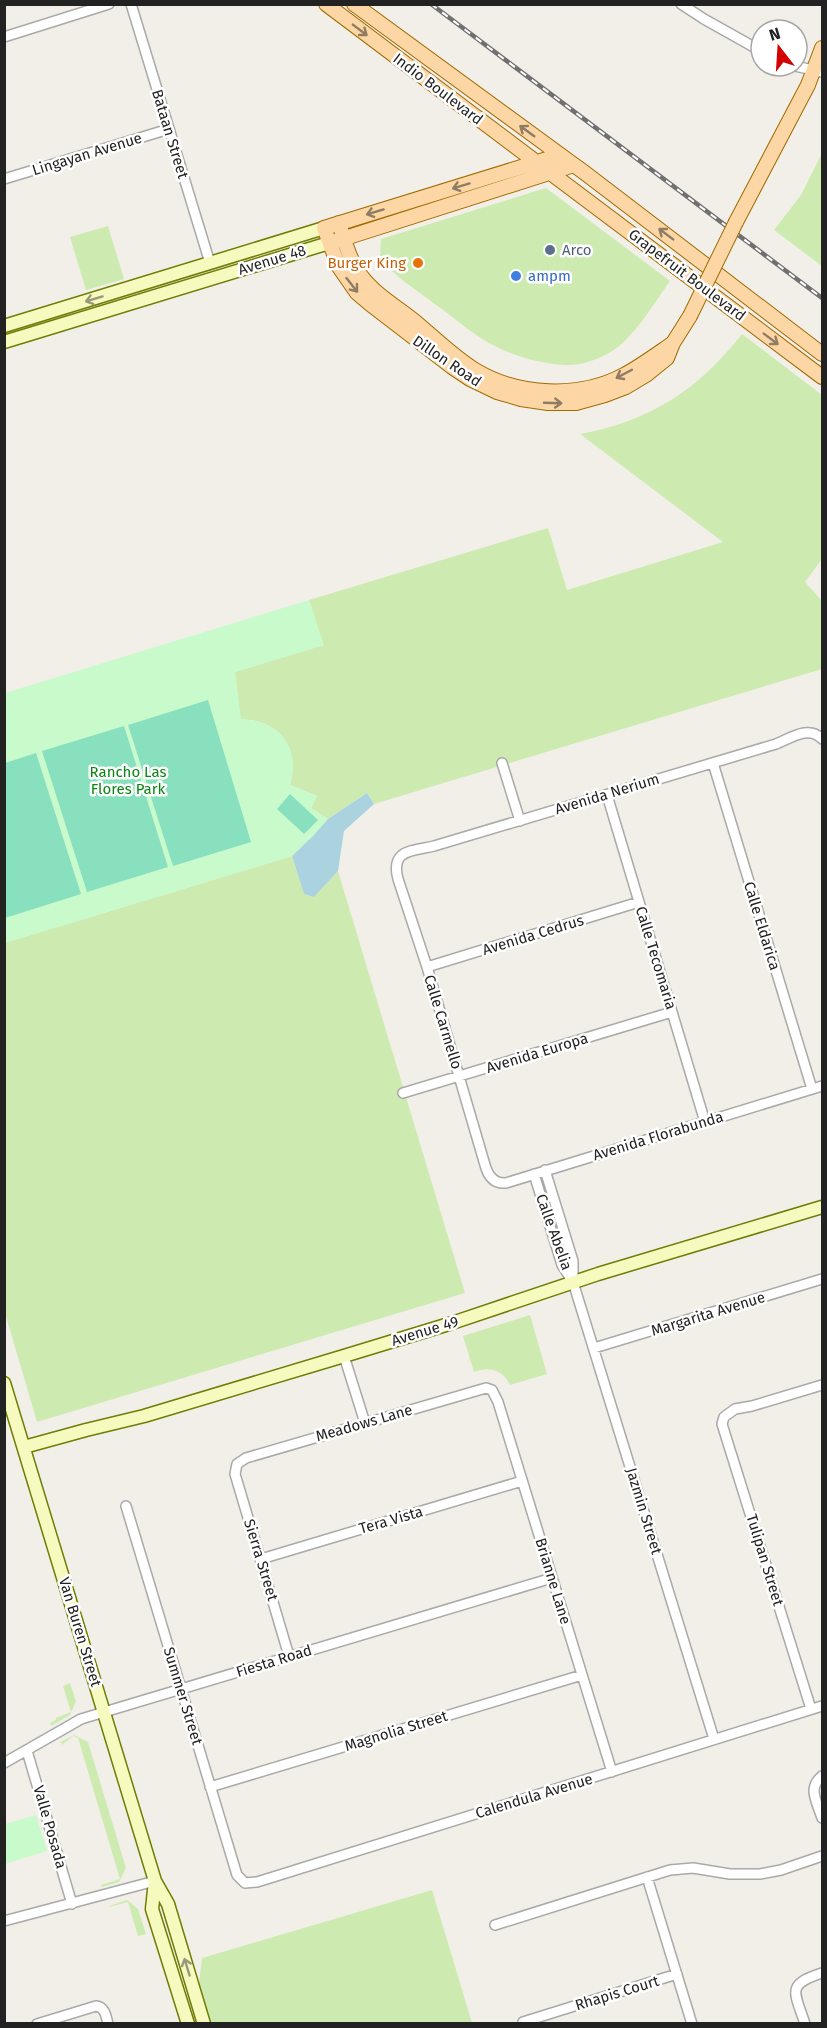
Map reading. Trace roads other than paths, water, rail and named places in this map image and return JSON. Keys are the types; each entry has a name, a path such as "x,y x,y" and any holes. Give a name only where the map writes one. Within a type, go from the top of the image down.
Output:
{"main road":[{"name":"Indio Boulevard","path":"326,4 551,173"},
{"name":"Indio Boulevard","path":"354,4 574,165"},
{"name":"Dillon Road","path":"324,228 344,275 357,293 452,367 478,384 529,401 576,403 606,395 637,381 667,358 818,71 822,48"},
{"name":"Avenue 48","path":"324,228 560,155"},
{"name":"Avenue 48","path":"329,243 574,165"},
{"name":"Grapefruit Boulevard","path":"574,165 822,354"},
{"name":"Grapefruit Boulevard","path":"551,173 822,377"},
{"name":"Dillon Road","path":"339,224 357,272 378,293 475,370 510,385 558,392 601,385 622,376 673,343"}],"street":[{"path":"4,37 110,4"},
{"name":"Bataan Street","path":"131,4 210,263"},
{"path":"681,4 704,20 749,44"},
{"name":"Lingayan Avenue","path":"4,179 169,129"},
{"name":"Avenue 48","path":"4,326 324,228"},
{"name":"Avenue 48","path":"4,342 329,243"},
{"path":"101,312 118,300 204,274 208,271 210,263"},
{"name":"Avenida Nerium","path":"398,861 400,856 406,852 434,846 607,795 776,744 806,732 821,737"},
{"name":"Calle Eldarica","path":"713,763 812,1089"},
{"path":"502,764 520,821"},
{"name":"Calle Tecomaria","path":"607,795 705,1122"},
{"name":"Calle Carmello","path":"398,861 396,872 427,967 485,1166 490,1177 495,1181"},
{"name":"Avenida Cedrus","path":"427,967 639,902"},
{"name":"Avenida Europa","path":"403,1094 672,1012"},
{"name":"Avenida Florabunda","path":"495,1181 506,1183 822,1086"},
{"name":"Calle Abelia","path":"545,1170 573,1261 573,1282"},
{"name":"Calle Abelia","path":"534,1174 562,1265 573,1282"},
{"name":"Avenue 49","path":"24,1447 144,1416 344,1356 449,1324 573,1282 822,1207"},
{"name":"Margarita Avenue","path":"594,1348 822,1279"},
{"name":"Jazmin Street","path":"573,1282 714,1739"},
{"path":"344,1356 365,1423"},
{"name":"Van Buren Street","path":"4,1383 155,1881 168,1904 204,2024"},
{"name":"Tulipan Street","path":"811,1709 722,1424 729,1412 822,1385"},
{"name":"Meadows Lane","path":"237,1464 246,1458 478,1389 492,1390"},
{"name":"Brianne Lane","path":"492,1390 498,1402 612,1772"},
{"name":"Sierra Street","path":"237,1464 235,1474 290,1656"},
{"name":"Tera Vista","path":"261,1559 522,1482"},
{"name":"Summer Street","path":"126,1506 237,1875 245,1883"},
{"name":"Fiesta Road","path":"4,1763 81,1719 552,1578"},
{"name":"Magnolia Street","path":"210,1787 582,1675"},
{"name":"Calendula Avenue","path":"245,1883 257,1882 822,1706"},
{"name":"Valle Posada","path":"27,1751 72,1904"},
{"path":"822,1776 815,1782 813,1790 822,1818"},
{"path":"495,1925 670,1870 693,1868 738,1874 760,1874 822,1856"},
{"path":"647,1877 692,2024"},
{"path":"4,1921 155,1881"},
{"name":"Van Buren Street","path":"155,1881 152,1909 188,2024"},
{"path":"805,2024 795,1991 797,1984 822,1973"},
{"name":"Rhapis Court","path":"523,2022 677,1974"},
{"path":"37,2024 96,2006 100,2007 108,2024"}],"water":[{"path":"367,793 374,804 344,831 338,871 314,897 304,894 292,856 328,819"}],"railway":[{"path":"431,4 822,298"}],"place":[{"name":"Arco","path":"550,250"},
{"name":"Burger King","path":"418,263"},
{"name":"ampm","path":"516,276"}],"park label":[{"name":"Rancho Las Flores Park","path":"128,780"}]}
